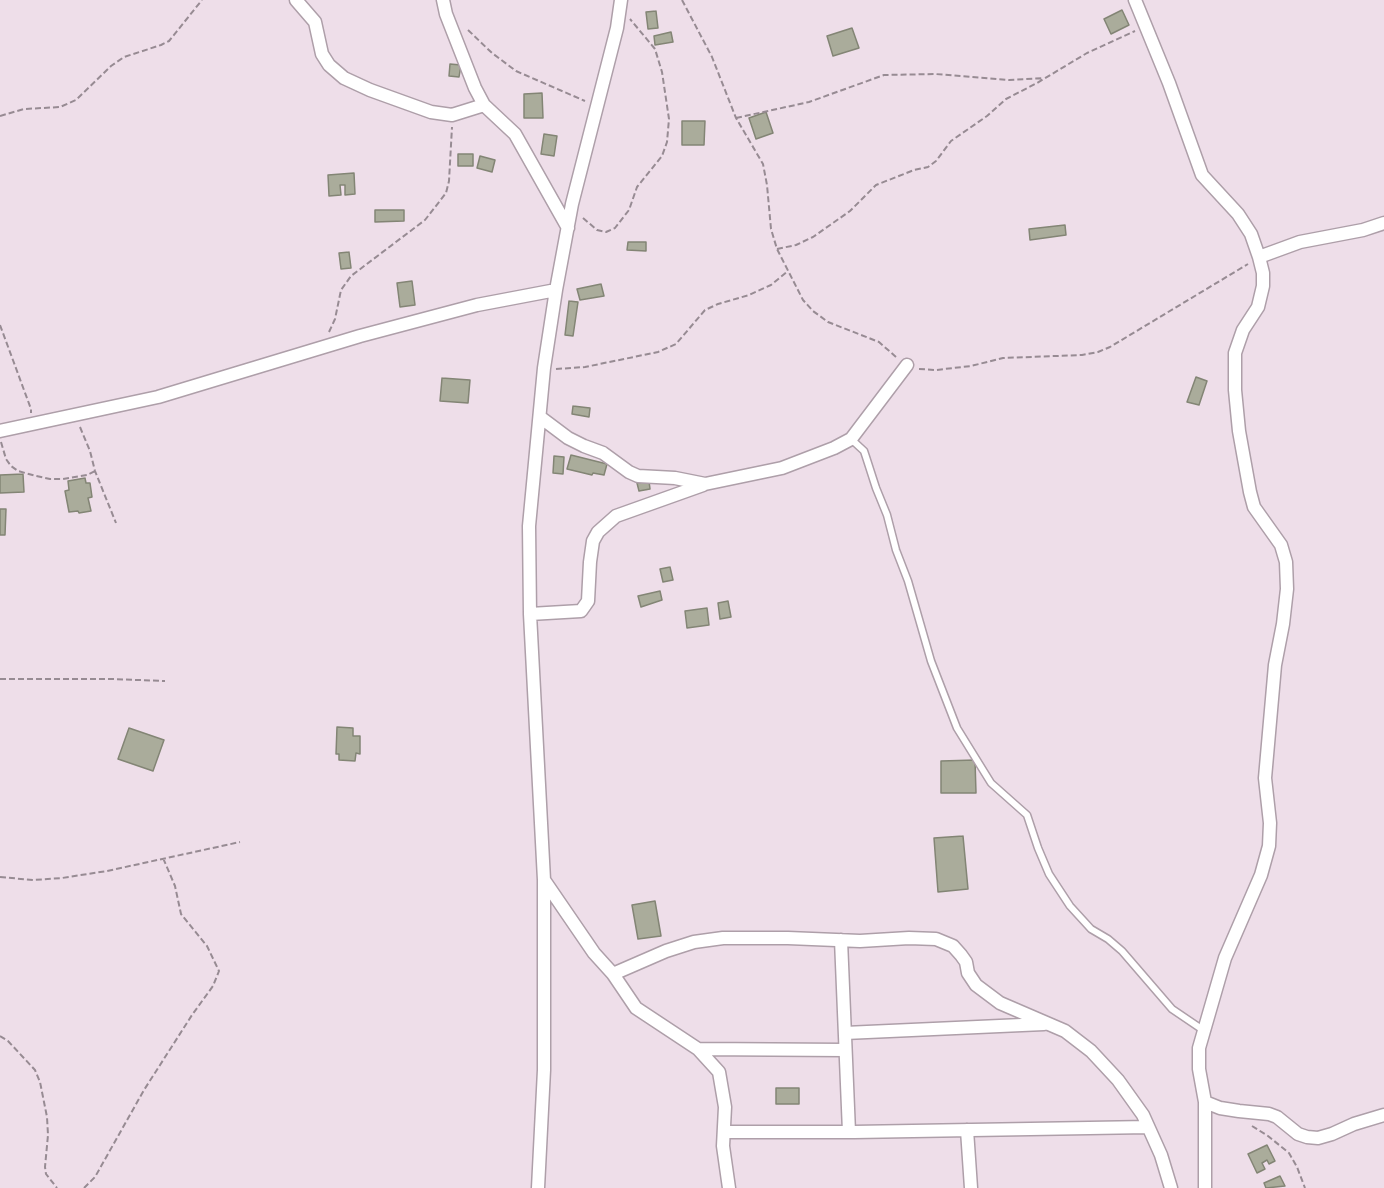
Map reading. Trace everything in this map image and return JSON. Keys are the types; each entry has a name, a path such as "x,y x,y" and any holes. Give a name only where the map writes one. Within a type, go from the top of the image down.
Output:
{"street":[{"path":"296,0 315,22 322,54 329,65 344,78 431,112 452,115 484,105"},
{"path":"444,0 447,14 475,88 484,105 514,134 568,228"},
{"path":"1135,0 1169,83 1202,175 1238,214 1251,234 1259,257 1263,286 1258,307 1243,330 1235,353 1235,390 1239,431 1254,507 1281,545 1286,562 1287,590 1275,665 1265,778 1270,823 1269,846 1261,875 1225,958 1198,1048 1198,1069 1205,1101 1205,1188"},
{"path":"538,1188 544,1070 544,880 530,614 529,526 544,368 556,290 572,204 617,28 621,4"},
{"path":"1259,257 1300,242 1363,230 1384,223"},
{"path":"0,431 158,397 318,348 477,305 556,290"},
{"path":"530,614 581,611 588,601 593,541 598,532 616,516 705,484 782,468 834,448 851,439 907,365"},
{"path":"540,417 568,438 603,453 629,472 648,478 675,478 705,484"},
{"path":"544,880 594,953 613,974 636,1008 698,1049 719,1072 725,1107 725,1168 729,1188"},
{"path":"613,974 666,951 694,942 723,938 936,939 953,946 961,955 976,985 1000,1004 1065,1031 1091,1051 1118,1080 1143,1115 1161,1155 1171,1188"},
{"path":"841,940 849,1132"},
{"path":"844,1032 1049,1024"},
{"path":"698,1049 845,1050"},
{"path":"1205,1101 1220,1108 1239,1112 1269,1114 1277,1117 1298,1134 1318,1138 1384,1115"},
{"path":"724,1132 1148,1127"},
{"path":"967,1130 971,1188"}],"lane":[{"path":"851,439 864,451 887,515 931,660 957,728 991,783 1027,815 1049,874 1070,906 1092,929 1122,951 1172,1009 1203,1030"}],"path":[{"path":"0,116 24,109 60,107 76,100 111,66 124,57 169,41 202,0"},
{"path":"682,0 712,57 736,118 763,164 771,229 777,249 803,300 828,322 879,342 907,365 923,370 936,370 971,366 1004,358 1082,355 1098,352 1236,273 1259,257"},
{"path":"572,204 582,218 597,230 606,232 615,228 629,210 637,187 662,156 667,142 669,119 662,72 655,49 621,4"},
{"path":"777,249 796,245 813,237 850,211 876,185 932,165 951,141 987,116 1006,99 1087,53 1122,38 1144,25"},
{"path":"464,28 516,71 568,95 597,104"},
{"path":"736,118 809,102 884,75 935,74 1009,80 1046,77"},
{"path":"318,348 331,329 342,290 351,276 425,220 446,193 449,181 452,115"},
{"path":"544,368 585,367 658,352 676,344 705,310 718,303 749,295 771,285 788,270"},
{"path":"0,325 32,409 27,424"},
{"path":"69,415 81,429 116,523"},
{"path":"0,439 6,459 18,471 50,479 78,477 95,471"},
{"path":"0,680 165,681"},
{"path":"0,877 33,880 62,878 106,871 240,842"},
{"path":"84,1188 95,1177 144,1090 213,986 219,971 207,946 181,914 175,886 164,858"},
{"path":"0,1036 8,1041 35,1070 40,1082 47,1117 46,1174 57,1188"},
{"path":"1251,1126 1289,1153 1305,1188"}],"building":[{"path":"1122,10 1129,25 1111,34 1104,19"},
{"path":"656,11 658,28 648,29 646,12"},
{"path":"852,28 859,48 833,56 827,36"},
{"path":"671,32 673,42 655,45 654,36"},
{"path":"450,64 461,65 459,77 449,76"},
{"path":"542,93 543,118 524,118 524,94"},
{"path":"766,112 773,133 756,139 749,118"},
{"path":"682,121 705,121 704,145 682,145"},
{"path":"544,134 557,136 554,156 541,154"},
{"path":"458,154 473,154 473,166 458,166"},
{"path":"480,156 495,160 492,172 477,168"},
{"path":"354,173 355,194 345,195 345,185 340,185 341,195 329,196 328,175"},
{"path":"375,210 404,210 404,221 375,222"},
{"path":"1065,225 1066,235 1030,240 1029,229"},
{"path":"628,242 646,242 646,251 627,250"},
{"path":"349,252 351,268 341,269 339,253"},
{"path":"412,281 415,305 400,307 397,283"},
{"path":"601,284 604,296 580,300 577,289"},
{"path":"569,301 578,302 573,336 565,335"},
{"path":"1196,377 1207,381 1199,405 1187,402"},
{"path":"442,378 470,380 468,403 440,401"},
{"path":"573,406 590,408 589,417 572,414"},
{"path":"571,455 607,464 604,475 593,473 592,475 567,469"},
{"path":"554,456 564,457 563,474 553,473"},
{"path":"23,474 24,492 0,493 0,475"},
{"path":"85,478 86,483 90,483 92,497 88,498 91,511 69,512 65,491 69,490 68,481"},
{"path":"649,481 650,489 639,491 637,483"},
{"path":"0,509 6,509 5,535 0,535"},
{"path":"670,567 673,580 663,582 660,569"},
{"path":"660,591 662,600 641,607 638,596"},
{"path":"728,601 731,617 720,619 718,603"},
{"path":"707,608 709,625 687,628 685,611"},
{"path":"337,727 353,728 353,736 360,736 360,754 356,753 355,761 339,760 339,754 336,754"},
{"path":"129,728 164,740 153,771 118,759"},
{"path":"975,760 976,793 941,793 941,761"},
{"path":"963,836 968,889 938,892 934,838"},
{"path":"655,901 661,936 638,939 632,905"},
{"path":"776,1088 799,1088 799,1104 776,1104"},
{"path":"1267,1145 1275,1161 1269,1164 1267,1160 1262,1163 1265,1169 1257,1173 1248,1154"},
{"path":"1280,1176 1285,1186 1266,1188 1264,1183"}]}
